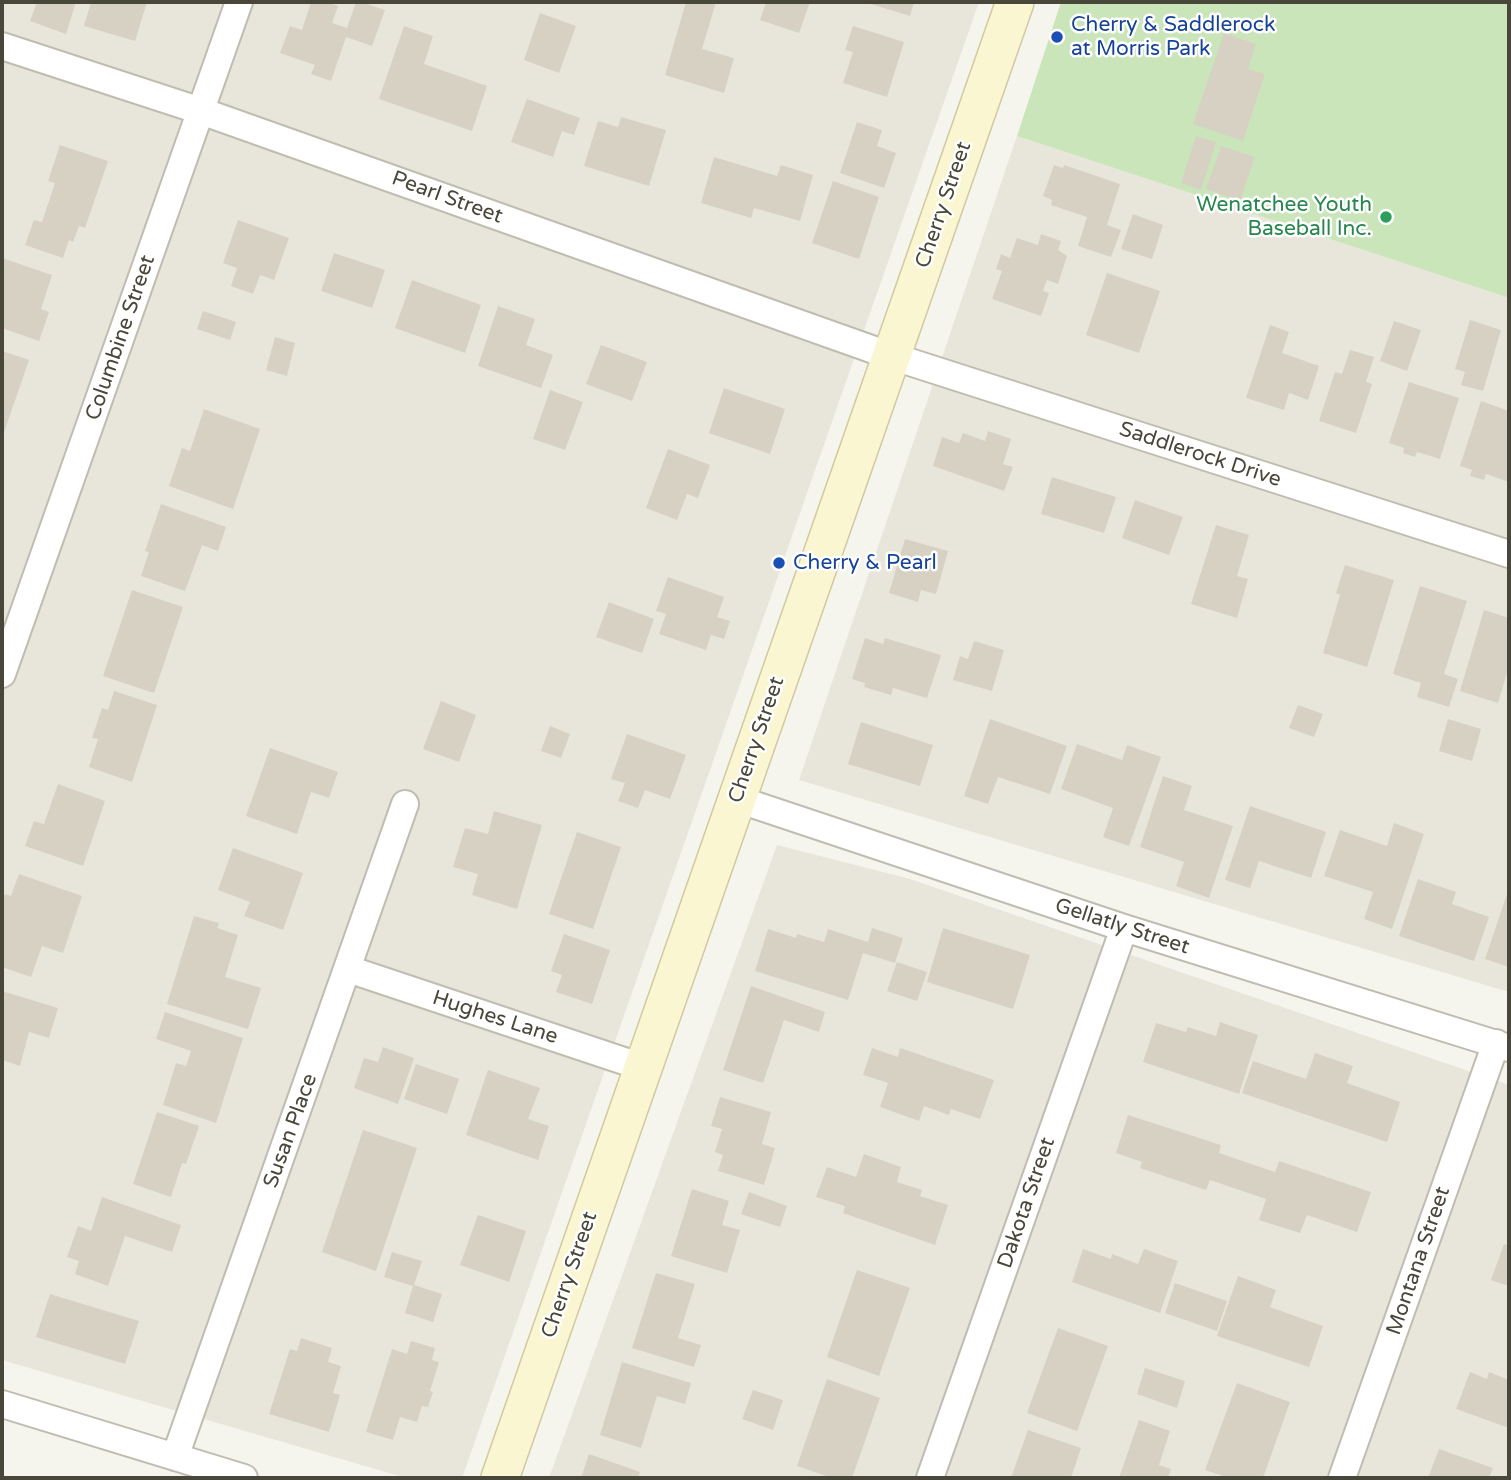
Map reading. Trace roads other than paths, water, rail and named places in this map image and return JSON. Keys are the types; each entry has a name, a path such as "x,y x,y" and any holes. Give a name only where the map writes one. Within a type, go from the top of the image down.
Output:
{"main road":[{"name":"Cherry Street","path":"500,1478 1015,2"}],"street":[{"name":"Columbine Street","path":"2,674 239,2"},
{"name":"Pearl Street","path":"2,47 201,111 891,356"},
{"name":"Saddlerock Drive","path":"891,356 1509,554"},
{"name":"Gellatly Street","path":"737,799 1124,928 1502,1046"},
{"name":"Susan Place","path":"175,1457 405,804"},
{"name":"Dakota Street","path":"930,1478 1124,928"},
{"name":"Hughes Lane","path":"348,969 642,1067"},
{"name":"Montana Street","path":"1342,1478 1502,1046"},
{"path":"2,1404 244,1478"}],"place":[{"name":"Cherry & Saddlerock at Morris Park","path":"1057,37"},
{"name":"Wenatchee Youth Baseball Inc.","path":"1386,217"},
{"name":"Cherry & Pearl","path":"779,563"}]}
